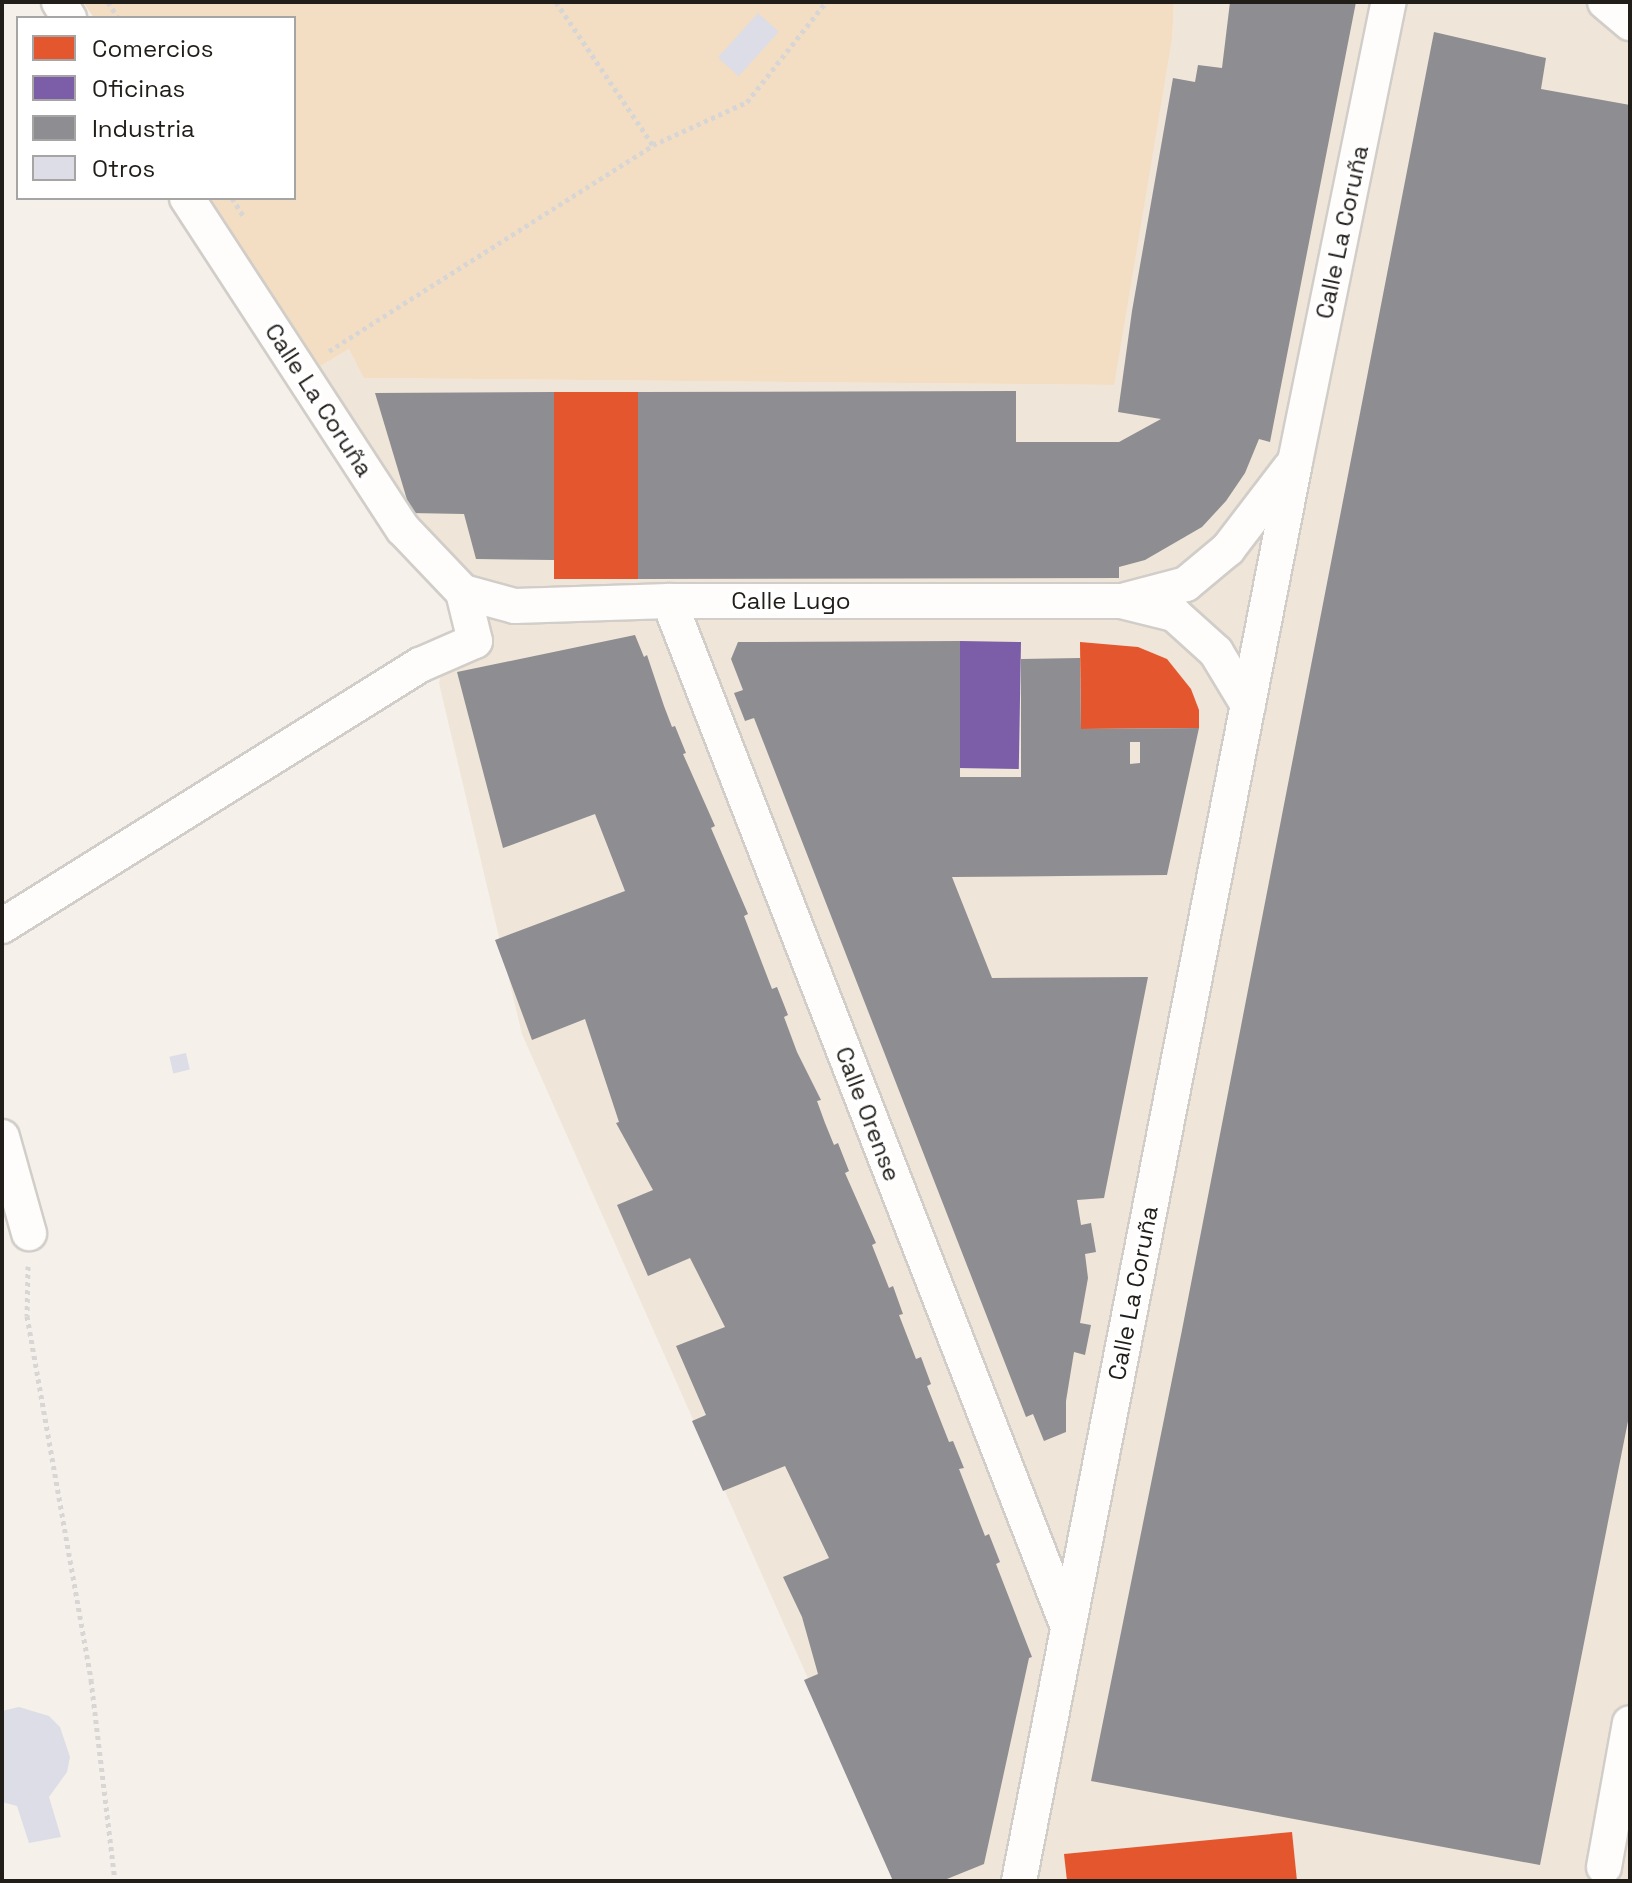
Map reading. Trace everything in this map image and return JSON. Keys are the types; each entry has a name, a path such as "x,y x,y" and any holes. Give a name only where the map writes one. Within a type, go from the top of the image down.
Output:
{"street":[{"name":"Calle La Coruña","path":"1019,1881 1295,462 1389,2"},
{"path":"1605,2 1630,23"},
{"name":"Calle La Coruña","path":"188,200 403,529 463,592"},
{"name":"Calle La Coruña","path":"1121,601 1186,584 1228,549 1295,462"},
{"path":"2,926 420,665 475,641 463,592"},
{"name":"Calle Lugo","path":"463,592 515,606 669,601 1121,601"},
{"name":"Calle Orense","path":"669,601 1068,1627"},
{"path":"1121,601 1174,614 1216,652 1248,705"},
{"path":"2,1137 29,1233"},
{"path":"1608,1873 1630,1723"}],"path":[{"path":"556,2 653,145"},
{"path":"321,339 329,352 653,145 747,102 826,2"},
{"path":"233,200 248,224"},
{"path":"29,1233 27,1316 91,1680 115,1881"}],"shaded area":[{"path":"83,2 1174,2 1172,40 1114,385 364,378 349,349 317,368 209,200 296,200 296,16 93,16"},
{"path":"1174,2 1630,2 1630,1881 898,1881 522,1034 439,683 469,574 411,510 317,368 349,349 365,378 1113,385 1172,40"}],"building: Comercios":[{"path":"554,392 638,392 638,579 554,579"},
{"path":"1080,642 1138,647 1167,659 1191,689 1199,710 1199,728 1081,729"},
{"path":"1292,1832 1297,1881 1067,1881 1064,1854"}],"building: Oficinas":[{"path":"960,641 1021,642 1019,769 958,768"}],"building: Industria":[{"path":"1230,2 1356,2 1270,442 1259,439 1245,473 1226,501 1202,527 1145,560 1119,567 1119,578 638,579 638,392 1016,391 1016,442 1119,442 1161,419 1118,412 1132,311 1173,78 1195,82 1198,65 1222,68"},
{"path":"1434,32 1546,58 1541,89 1630,105 1630,1411 1540,1865 1091,1781 1182,1330"},
{"path":"554,392 554,560 476,559 464,514 411,513 375,393"},
{"path":"635,635 644,657 647,655 672,727 675,726 686,753 683,754 715,826 711,828 748,914 744,916 772,989 777,987 788,1015 784,1017 821,1100 817,1101 834,1145 838,1143 849,1171 845,1173 876,1243 872,1245 889,1288 893,1286 903,1314 899,1315 916,1359 921,1357 931,1384 927,1386 949,1442 953,1441 964,1468 959,1469 985,1536 989,1534 1000,1562 996,1564 1032,1657 1029,1658 984,1864 942,1881 893,1881 804,1680 818,1674 802,1617 783,1577 829,1558 785,1466 723,1491 692,1421 706,1415 676,1346 725,1327 690,1258 648,1276 617,1205 653,1190 616,1123 619,1122 585,1019 532,1040 495,940 625,891 595,814 503,848 457,672"},
{"path":"960,641 960,777 1021,777 1021,659 1080,658 1081,729 1199,728 1167,875 952,877 992,978 1148,977 1104,1198 1077,1200 1081,1225 1091,1223 1096,1252 1085,1254 1088,1278 1080,1323 1091,1325 1085,1355 1074,1352 1066,1401 1066,1432 1044,1441 1033,1414 1026,1417 754,718 745,721 734,693 743,690 731,659 738,642","holes":["1130,742 1140,742 1140,763 1130,764"]}],"building: Otros":[{"path":"758,13 779,32 739,76 718,58"},
{"path":"186,1053 190,1070 173,1073 169,1057"},
{"path":"19,1707 49,1716 60,1727 70,1757 67,1772 49,1797 61,1837 29,1843 17,1806 2,1802 2,1711"}]}
